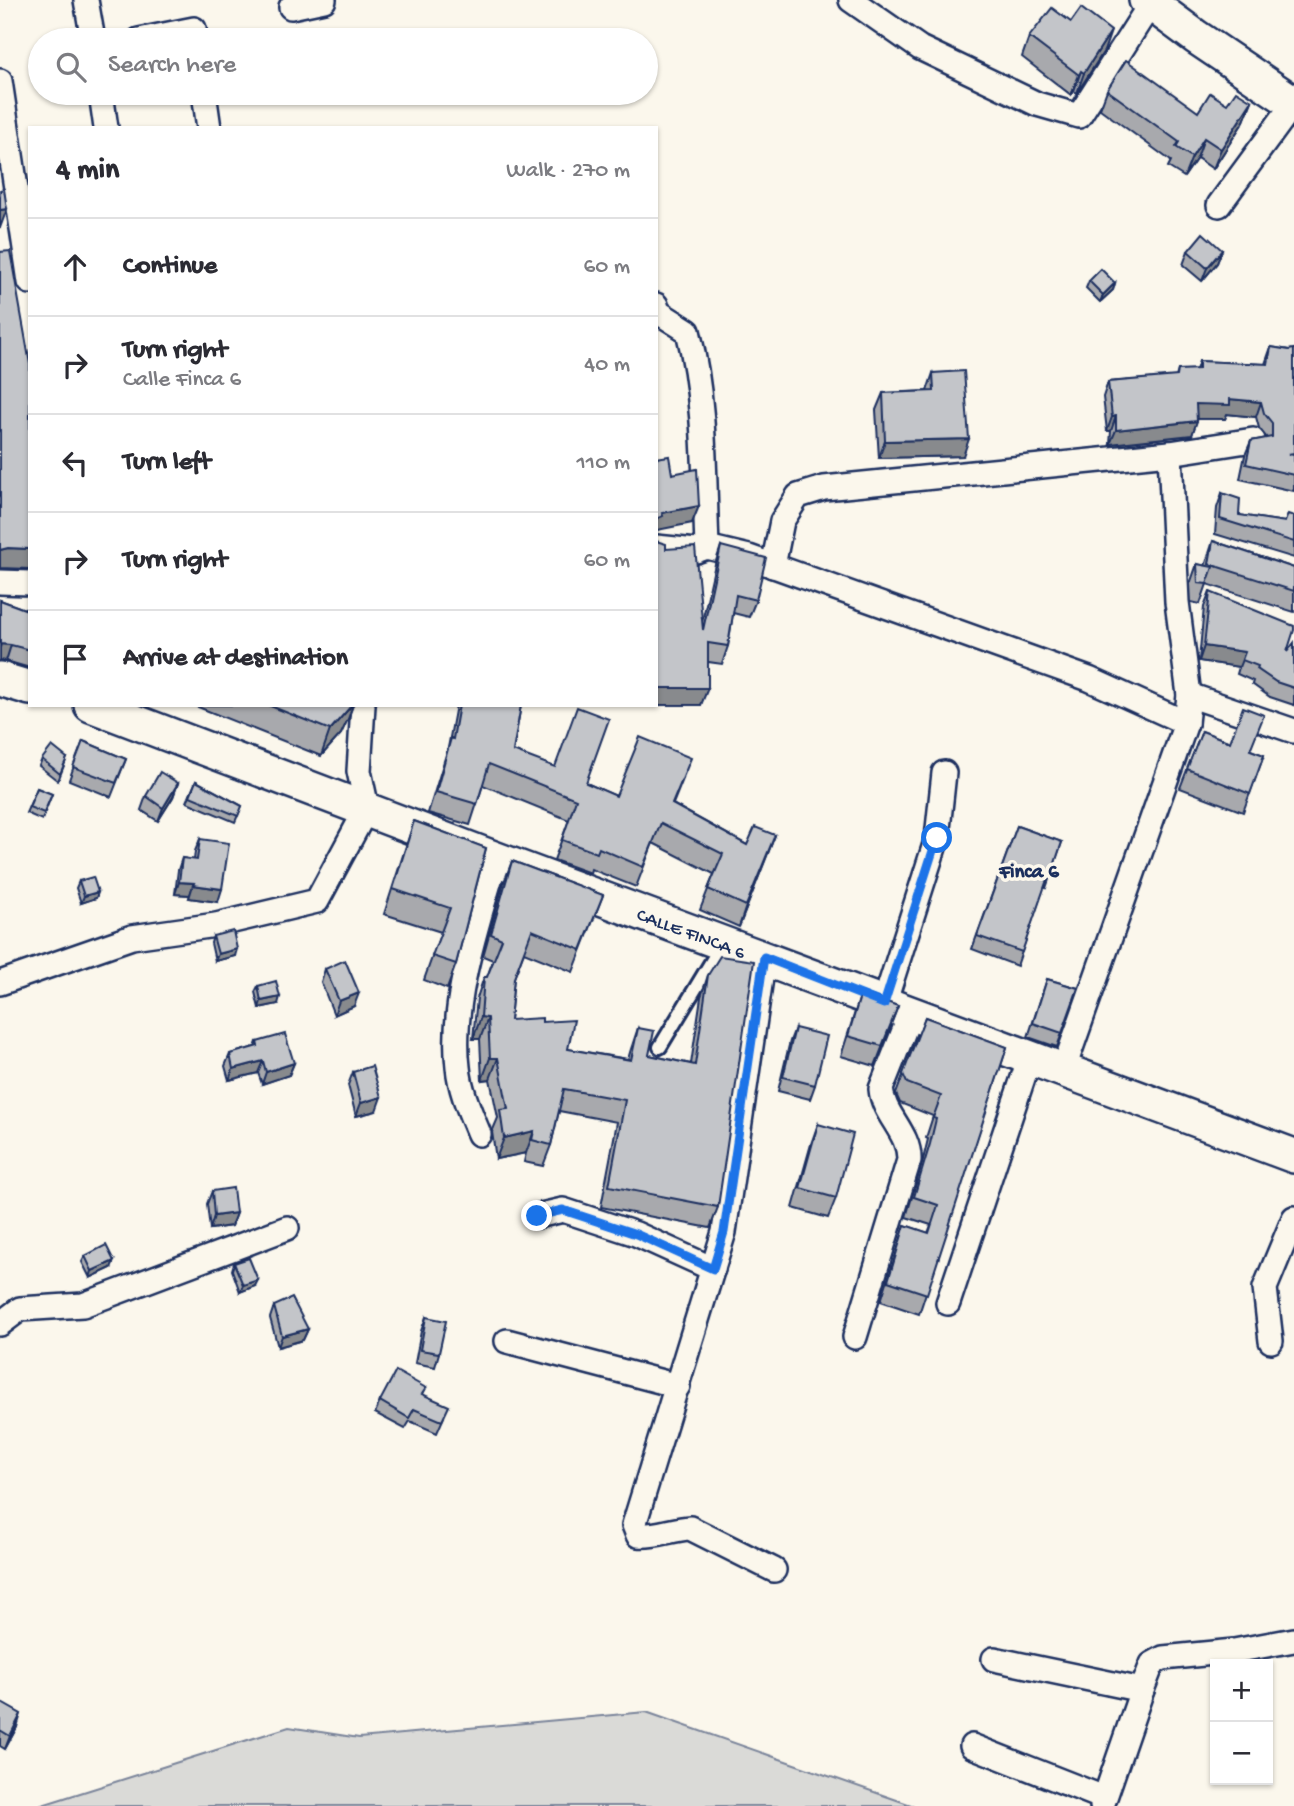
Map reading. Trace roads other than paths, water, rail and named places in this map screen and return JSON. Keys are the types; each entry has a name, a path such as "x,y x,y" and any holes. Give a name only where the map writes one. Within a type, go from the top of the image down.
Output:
{"street":[{"path":"86,0 91,28"},
{"path":"291,7 324,0"},
{"path":"850,0 920,48 1037,104 1079,116 1148,2 1294,103 1219,205"},
{"path":"0,81 28,269"},
{"path":"103,105 106,126"},
{"path":"206,105 209,126"},
{"path":"658,312 688,331 695,359 700,392 707,547"},
{"path":"773,566 782,521 798,496 824,488 1170,453 1253,440"},
{"path":"1063,1071 1185,723 1189,695 1177,602 1170,453"},
{"path":"658,547 696,551 707,547 773,566 1089,679 1185,723"},
{"path":"0,582 28,583"},
{"path":"0,679 28,687"},
{"path":"1189,695 1294,731"},
{"name":"CALLE FINCA 6","path":"96,707 1294,1156"},
{"path":"0,983 132,937 216,925 317,901 367,808 359,771 363,707"},
{"path":"855,1337 909,1160 909,1148 882,1100 881,1089 937,838 944,773"},
{"path":"479,1134 465,1101 457,1067 457,1021 471,948 496,859"},
{"path":"764,957 724,1232 634,1525 638,1535 649,1536 690,1528 774,1570"},
{"path":"948,1303 1031,1057"},
{"path":"537,1216 563,1210 636,1234 713,1269"},
{"path":"1272,1341 1265,1287 1294,1218"},
{"path":"0,1324 20,1309 83,1305 287,1227"},
{"path":"507,1341 678,1386"},
{"path":"972,1746 1103,1802 1152,1664 1163,1658 1234,1651 1294,1640"},
{"path":"994,1659 1142,1690"}],"lane":[{"path":"660,1047 723,942"}],"district":[{"name":"Finca 6","path":"1029,870"}]}
